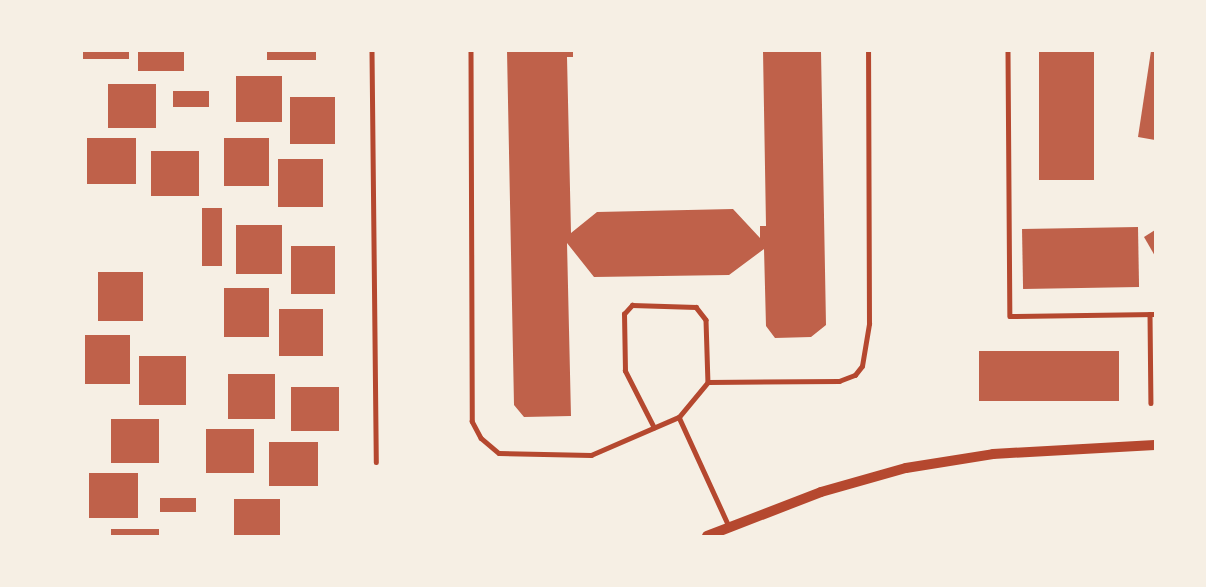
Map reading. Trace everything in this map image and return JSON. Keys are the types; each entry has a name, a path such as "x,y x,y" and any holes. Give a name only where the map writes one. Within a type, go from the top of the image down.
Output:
{"street":[{"path":"707,536 821,492 906,468 993,454 1155,445"}],"lane":[{"path":"372,51 376,462"},
{"path":"471,51 472,421 481,438 499,453 591,455 654,428 679,417 708,382 706,320 696,307 632,306 624,314 625,371 654,428"},
{"path":"708,382 839,381 855,375 862,366 869,324 868,51"},
{"path":"1008,51 1010,316 1153,314 1151,403"},
{"path":"679,417 729,526"}],"building":[{"path":"83,51 129,51 129,59 83,59"},
{"path":"138,51 184,51 184,71 138,71"},
{"path":"267,51 316,51 316,60 267,60"},
{"path":"507,51 573,51 573,57 567,57 571,233 597,212 733,209 760,238 760,226 766,226 763,51 821,51 826,325 811,337 775,338 766,326 764,249 729,275 594,277 567,243 571,416 524,417 514,405"},
{"path":"1039,51 1094,51 1094,180 1039,180"},
{"path":"1151,51 1155,51 1155,140 1138,137"},
{"path":"236,76 282,76 282,122 236,122"},
{"path":"108,84 156,84 156,128 108,128"},
{"path":"173,91 209,91 209,107 173,107"},
{"path":"290,97 335,97 335,144 290,144"},
{"path":"87,138 136,138 136,184 87,184"},
{"path":"224,138 269,138 269,186 224,186"},
{"path":"151,151 199,151 199,196 151,196"},
{"path":"278,159 323,159 323,207 278,207"},
{"path":"202,208 222,208 222,266 202,266"},
{"path":"236,225 282,225 282,274 236,274"},
{"path":"1138,227 1139,287 1023,289 1022,229"},
{"path":"1155,230 1155,256 1144,237"},
{"path":"291,246 335,246 335,294 291,294"},
{"path":"98,272 143,272 143,321 98,321"},
{"path":"224,288 269,288 269,337 224,337"},
{"path":"279,309 323,309 323,356 279,356"},
{"path":"85,335 130,335 130,384 85,384"},
{"path":"979,351 1119,351 1119,401 979,401"},
{"path":"139,356 186,356 186,405 139,405"},
{"path":"228,374 275,374 275,419 228,419"},
{"path":"291,387 339,387 339,431 291,431"},
{"path":"111,419 159,419 159,463 111,463"},
{"path":"206,429 254,429 254,473 206,473"},
{"path":"269,442 318,442 318,486 269,486"},
{"path":"89,473 138,473 138,518 89,518"},
{"path":"160,498 196,498 196,512 160,512"},
{"path":"234,499 280,499 280,536 234,536"},
{"path":"111,529 159,529 159,536 111,536"}]}
